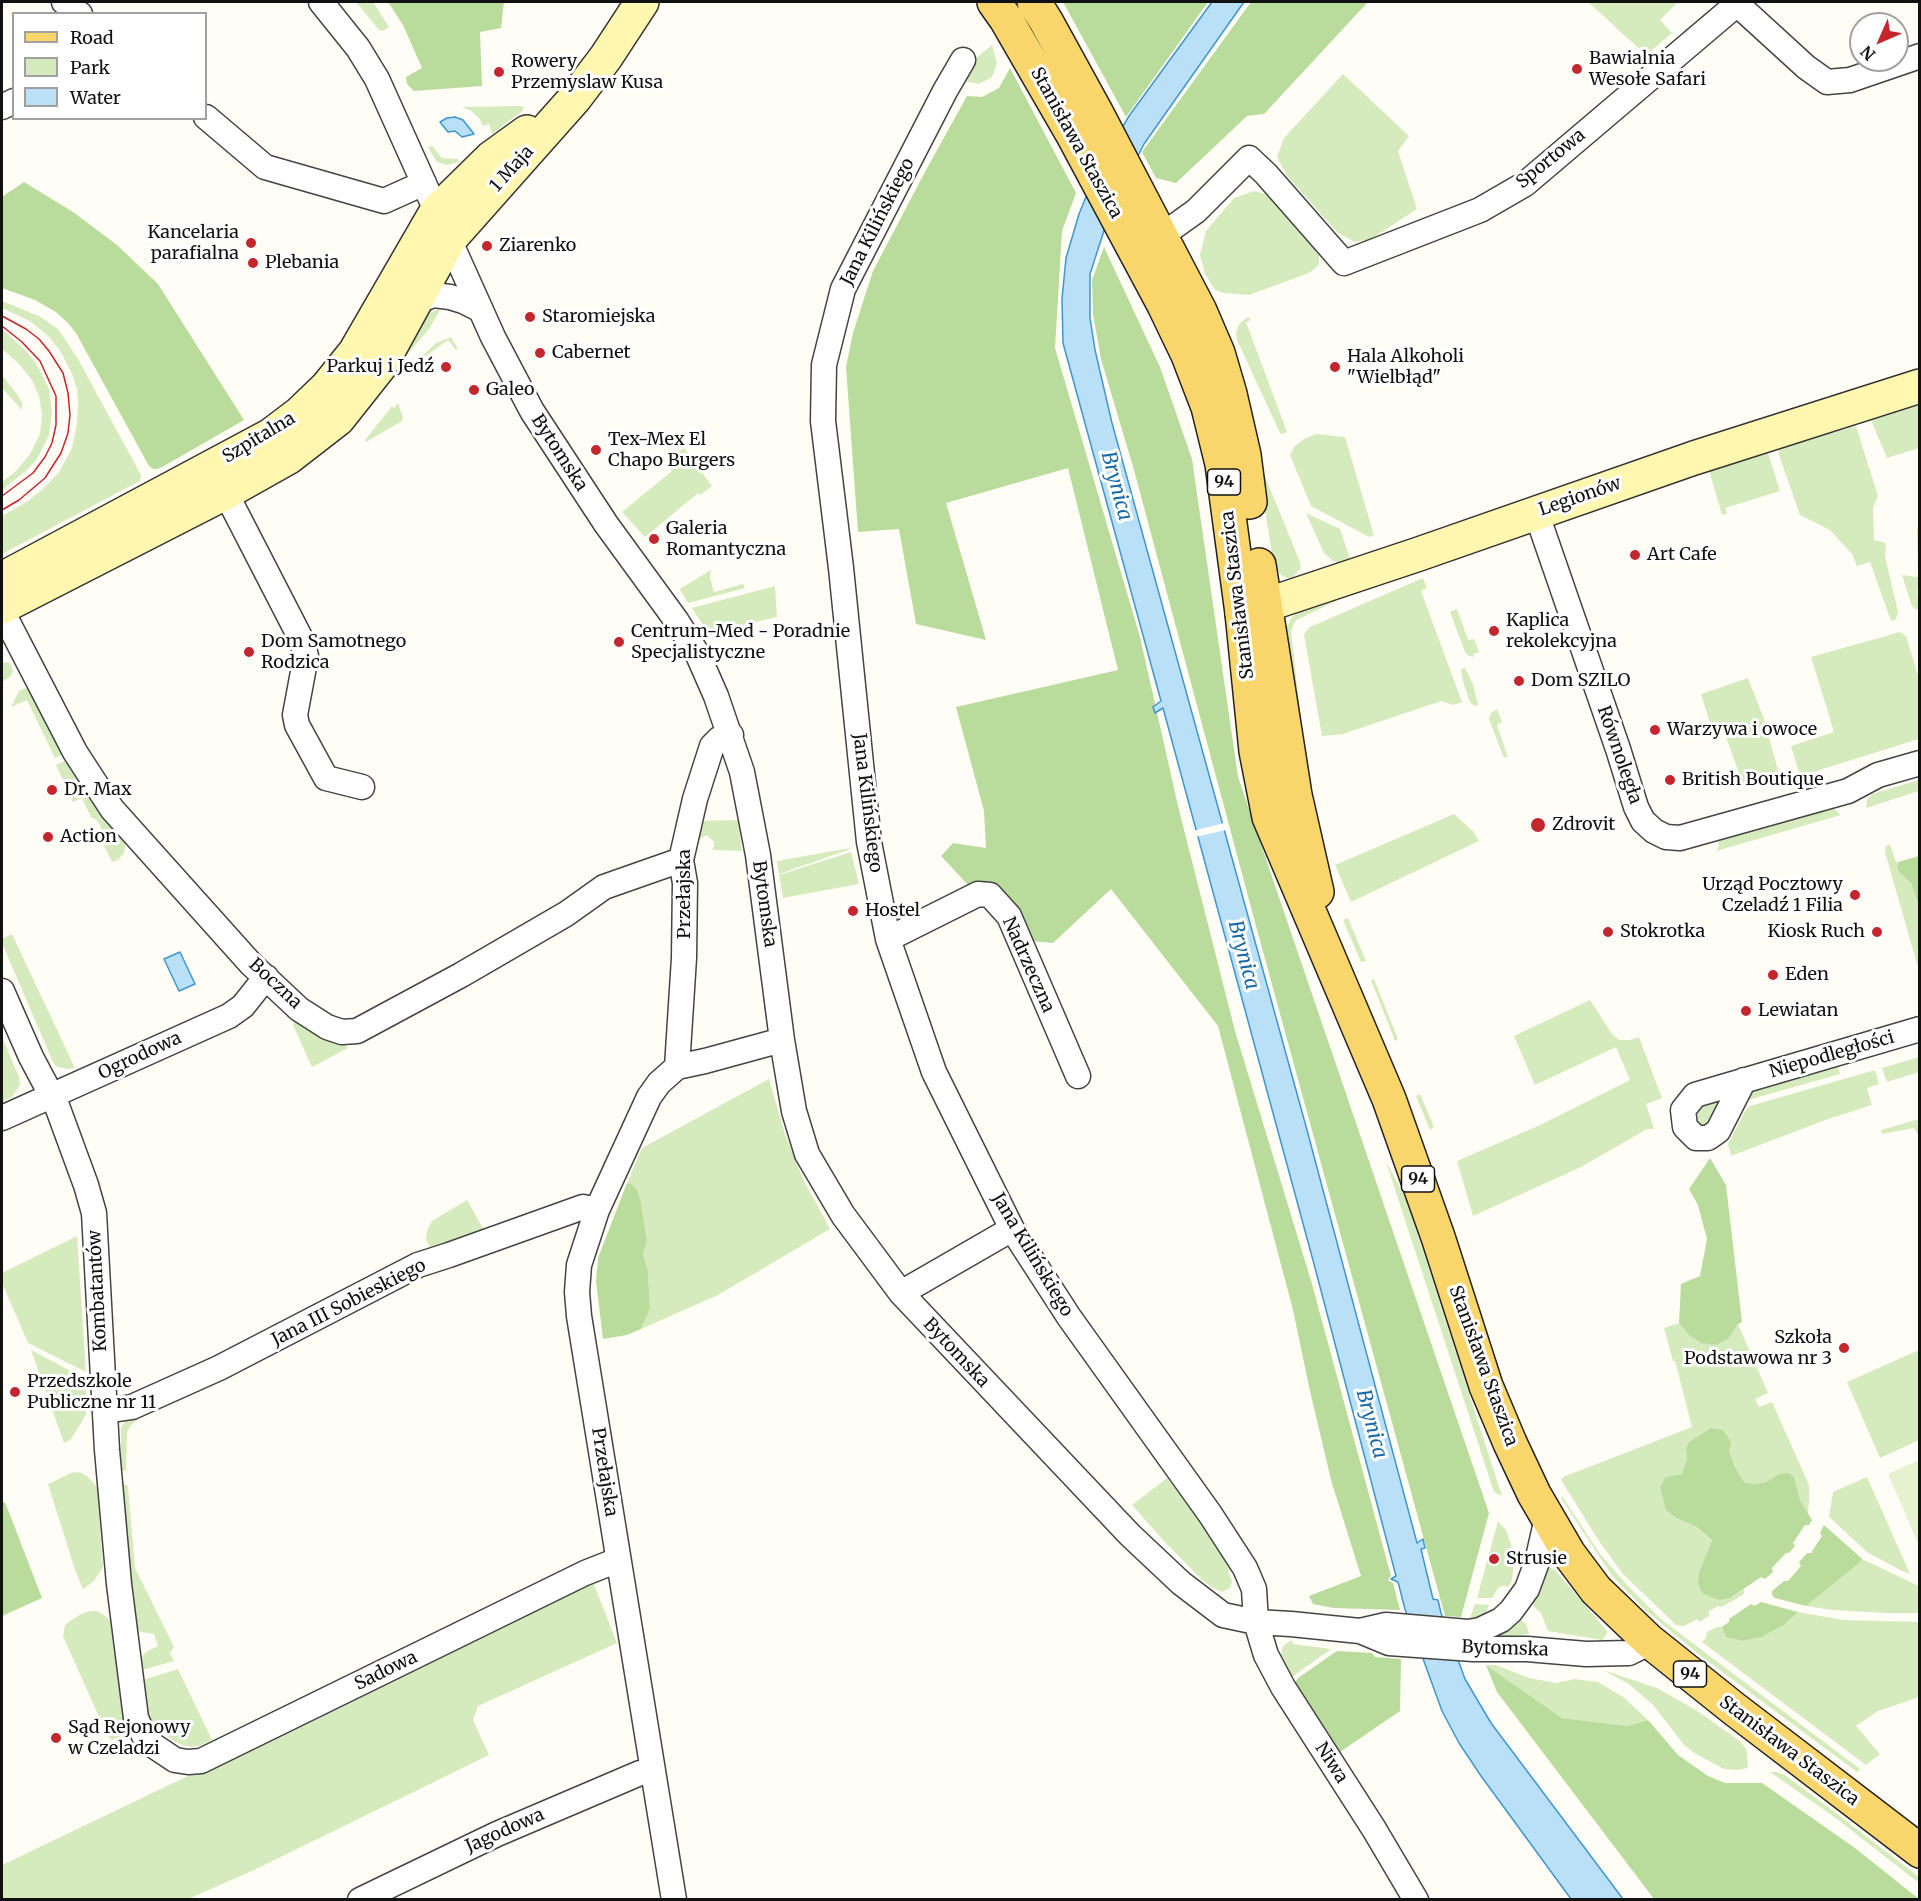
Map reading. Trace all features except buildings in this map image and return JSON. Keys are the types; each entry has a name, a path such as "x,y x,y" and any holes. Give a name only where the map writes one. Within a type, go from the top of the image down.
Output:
{"main road":[{"name":"Stanisława Staszica","path":"994,2 1073,135 1164,305 1188,355 1208,407 1336,976 1373,1059 1401,1131 1486,1386 1510,1443 1547,1518 1569,1554 1596,1590 1648,1640 1920,1851"},
{"name":"Stanisława Staszica","path":"1034,2 1096,111 1200,311 1218,353 1244,455 1253,609"}],"street":[{"path":"64,2 77,12"},
{"name":"Bytomska","path":"321,2 358,48 377,79 481,310 522,393 550,441 606,524 676,620 698,655 731,735 742,772 758,855 782,1040 794,1110 807,1154 843,1215 901,1293 1130,1535 1181,1583 1223,1615 1256,1622 1469,1640 1536,1650 1586,1654 1629,1653 1648,1640"},
{"name":"1 Maja","path":"436,211 491,158 575,98 606,57 642,2"},
{"name":"Sportowa","path":"1161,236 1196,211 1248,158 1266,174 1344,263 1480,210 1525,184 1737,4 1806,67 1827,82 1850,80 1920,56"},
{"name":"Jana Kilińskiego","path":"963,60 843,289 824,365 823,422 841,568 869,842 888,939 934,1072 1012,1229 1069,1317 1210,1514 1245,1568 1254,1589 1256,1622"},
{"path":"207,118 265,166 384,201 436,211"},
{"name":"Szpitalna","path":"2,579 219,480 289,457 338,419 380,366 417,301 436,211"},
{"name":"Szpitalna","path":"2,609 219,480 300,413 327,387 355,352 436,211"},
{"path":"417,301 434,295 450,297 481,310"},
{"name":"Legionów","path":"1253,609 1768,433 1920,386"},
{"path":"219,480 302,641 306,656 295,715 297,725 326,778 362,787"},
{"name":"Równoległa","path":"1536,512 1636,807 1643,821 1654,831 1665,837 1680,838 1848,791 1878,775 1920,763"},
{"name":"Boczna","path":"2,609 75,752 112,809 251,964 299,1009 327,1027 342,1032 357,1031 461,975 566,914 604,887 681,860"},
{"name":"Przełajska","path":"674,1899 579,1316 577,1292 579,1265 597,1210 649,1097 659,1083 677,1067 684,958 685,883 681,860 695,799 712,746 719,739 731,735"},
{"name":"Nadrzeczna","path":"888,939 978,894 990,895 1009,916 1078,1076"},
{"name":"Ogrodowa","path":"2,1118 230,1016 243,1006 266,976"},
{"name":"Kombatantów","path":"2,992 31,1057 57,1106 94,1213 107,1450 119,1584 136,1718 144,1736 153,1746"},
{"name":"Niepodległości","path":"1744,1080 1920,1029"},
{"path":"677,1067 782,1040"},
{"name":"Jana III Sobieskiego","path":"105,1411 132,1407 219,1368 418,1265 583,1207 597,1210"},
{"path":"901,1293 1012,1229"},
{"name":"Bytomska","path":"1469,1640 1480,1630 1494,1624 1511,1611 1527,1589 1537,1562 1547,1518"},
{"name":"Sadowa","path":"153,1746 175,1760 201,1761 575,1578 618,1560"},
{"name":"Niwa","path":"1256,1622 1266,1655 1282,1687 1374,1829 1416,1899"},
{"name":"Jagodowa","path":"360,1899 496,1834 640,1773 653,1771"}],"green space":[{"path":"356,2 373,2 389,27 383,31 379,30"},
{"path":"388,2 504,2 501,28 480,32 482,86 414,91 407,84 406,77 422,68 403,25"},
{"path":"1063,2 1208,2 1126,117"},
{"path":"1251,2 1368,2 1264,114 1247,116 1176,183 1156,178 1142,152"},
{"path":"1588,2 1678,2 1660,20 1672,33 1646,55"},
{"path":"992,45 997,63 992,77 979,84 964,81 976,58"},
{"path":"1010,68 1076,193 1062,231 1055,348 1140,637 1178,806 1235,1031 1312,1284 1391,1576 1388,1580 1393,1583 1400,1610 1333,1608 1313,1604 1309,1596 1361,1576 1331,1480 1293,1310 1218,1026 1111,889 1053,943 1031,941 1009,897 991,887 969,886 941,856 953,843 986,848 984,811 956,707 1118,670 1068,468 946,503 986,640 916,624 899,529 858,532 846,367 853,333 873,271 967,96 982,97 999,88"},
{"path":"1343,74 1409,136 1398,151 1417,209 1371,239 1355,242 1338,233 1287,176 1277,157 1284,138"},
{"path":"462,107 524,107 522,111 492,134 489,124 483,126 479,118"},
{"path":"432,146 442,158 458,159 459,162 447,165 437,162 428,147"},
{"path":"24,182 73,212 117,245 158,284 244,420 164,466 153,469 149,466 76,333 68,323 56,312 35,300 2,288 2,197"},
{"path":"1254,191 1270,195 1319,253 1319,265 1309,273 1249,295 1215,290 1205,274 1200,255 1206,231 1234,198"},
{"path":"1104,247 1160,367 1192,459 1238,777 1489,1513 1461,1617 1445,1616 1134,470 1101,359 1093,314 1092,280"},
{"path":"2,301 39,316 58,329 78,359 141,475 140,481 2,554 2,516 28,501 59,472 72,448 78,403 77,389 72,374 61,352 48,336 30,321 2,308"},
{"path":"440,310 429,329 406,356 406,351 427,314"},
{"path":"1248,317 1251,320 1246,322 1287,432 1283,434 1280,433 1237,340 1236,332 1240,323"},
{"path":"2,329 36,363 49,389 52,412 49,435 37,459 2,490 2,482 16,471 30,454 40,434 42,415 39,396 32,380 2,349"},
{"path":"451,337 458,349 455,349 448,340 419,361 425,371 420,376 414,367 420,358 436,343"},
{"path":"2,375 17,394 22,403 22,410 2,388"},
{"path":"398,403 403,417 402,421 366,442 365,440 392,406 394,408"},
{"path":"1919,404 1919,448 1887,458 1871,420"},
{"path":"1856,426 1878,496 1873,508 1874,540 1886,543 1885,556 1898,612 1896,619 1891,621 1870,562 1857,566 1852,554 1830,530 1800,515 1779,455 1779,448"},
{"path":"1316,434 1345,437 1374,535 1369,537 1311,506 1290,455 1294,447 1304,439"},
{"path":"684,448 712,486 700,495 698,493 645,537 622,512 672,471 666,462"},
{"path":"1768,453 1780,491 1725,508 1727,514 1722,515 1709,470"},
{"path":"1260,464 1300,562 1301,568 1292,578 1281,575 1274,566 1258,467"},
{"path":"1306,513 1340,529 1352,564 1345,565 1333,561 1324,553"},
{"path":"1919,528 1920,589 1917,590 1920,610 1917,610 1912,606 1902,575 1918,577 1917,529"},
{"path":"711,570 710,578 714,592 743,584 745,588 688,603 681,588"},
{"path":"1423,578 1427,588 1421,591 1462,702 1453,705 1441,701 1343,734 1322,736 1304,635 1306,631 1310,627"},
{"path":"775,586 777,617 708,633 692,608"},
{"path":"1350,594 1295,621 1291,632 1305,754 1285,629 1297,610"},
{"path":"1457,609 1468,640 1474,639 1479,652 1473,654 1474,657 1465,652 1450,612"},
{"path":"1900,632 1906,636 1919,679 1919,739 1800,776 1791,746 1834,732 1811,657"},
{"path":"2,662 10,663 13,671 11,676 2,682"},
{"path":"1465,668 1473,684 1478,705 1474,706 1469,700 1462,678 1461,669"},
{"path":"1748,678 1764,719 1779,774 1744,786 1724,732 1714,736 1701,694"},
{"path":"30,689 64,754 55,758 27,700 11,707 19,691"},
{"path":"1497,709 1502,722 1497,725 1508,758 1503,756 1489,719 1491,713"},
{"path":"67,760 84,788 126,838 124,853 118,860 112,862 99,835 101,827 97,820 91,817 82,798 73,802 56,765"},
{"path":"1919,780 1919,791 1866,808 1867,800 1872,794"},
{"path":"1832,807 1841,815 1716,851 1719,846 1718,840"},
{"path":"1454,814 1473,831 1479,841 1351,902 1335,865"},
{"path":"738,820 742,851 712,850 714,842 707,835 699,839 697,849 694,848 698,821"},
{"path":"1890,844 1897,864 1911,883 1919,906 1919,971 1885,852 1886,846"},
{"path":"850,848 848,850 779,874 777,861"},
{"path":"851,852 859,884 783,898 779,875"},
{"path":"1920,856 1919,906 1911,883 1900,873 1897,866 1898,862"},
{"path":"1348,918 1366,961 1361,962 1343,920"},
{"path":"12,934 75,1068 57,1067 53,1062 2,943 2,939"},
{"path":"1374,979 1398,1039 1395,1041 1371,980"},
{"path":"1590,1000 1612,1034 1619,1040 1639,1037 1662,1098 1646,1104 1654,1129 1647,1129 1581,1167 1473,1216 1457,1161 1540,1125 1630,1080 1616,1047 1535,1085 1514,1036"},
{"path":"296,1018 343,1041 348,1048 312,1067 293,1025"},
{"path":"2,1037 19,1077 20,1085 12,1097 2,1102"},
{"path":"1919,1057 1919,1072 1887,1082 1882,1068"},
{"path":"1836,1060 1840,1074 1741,1102 1747,1089"},
{"path":"1875,1070 1879,1084 1867,1088 1872,1105 1828,1119 1731,1156 1728,1144 1745,1111 1750,1106"},
{"path":"769,1079 785,1134 803,1179 830,1229 718,1295 641,1329 650,1309 648,1271 643,1254 647,1241 641,1203 632,1184 627,1183 642,1148"},
{"path":"1733,1090 1721,1111 1706,1126 1698,1123 1694,1115 1698,1106"},
{"path":"1420,1094 1434,1127 1430,1130 1416,1096"},
{"path":"1919,1119 1919,1136 1914,1128 1882,1134 1881,1130"},
{"path":"1710,1158 1726,1185 1742,1322 1738,1324 1729,1338 1716,1345 1701,1343 1688,1334 1679,1323 1681,1284 1700,1276 1707,1239 1698,1205 1689,1189"},
{"path":"1386,1162 1406,1198 1502,1496 1494,1492"},
{"path":"627,1183 632,1184 637,1190 641,1203 647,1241 643,1254 648,1271 650,1309 641,1329 627,1335 603,1339 596,1281 598,1258"},
{"path":"467,1200 485,1232 431,1249 426,1239 427,1230 432,1221"},
{"path":"77,1236 86,1372 28,1343 2,1283 2,1273"},
{"path":"1679,1323 1688,1334 1729,1338 1738,1324 1768,1393 1755,1399 1759,1407 1772,1402 1809,1485 1808,1514 1800,1500 1794,1477 1779,1474 1766,1482 1753,1484 1744,1482 1729,1450 1686,1449 1687,1459 1682,1474 1666,1477 1678,1519 1697,1527 1712,1542 1699,1572 1730,1598 1744,1589 1744,1594 1722,1607 1718,1606 1709,1611 1709,1616 1700,1622 1697,1619 1684,1626 1676,1625 1622,1573 1561,1480 1563,1477 1692,1427 1664,1328"},
{"path":"31,1350 86,1379 86,1414 70,1440 64,1443"},
{"path":"1919,1350 1919,1440 1880,1458 1847,1382"},
{"path":"145,1413 131,1425 127,1432 126,1470 123,1471 121,1469 121,1427 127,1419"},
{"path":"1711,1428 1723,1430 1731,1442 1729,1450 1744,1482 1753,1484 1766,1482 1779,1474 1788,1473 1794,1477 1800,1500 1812,1520 1809,1525 1805,1525 1793,1543 1795,1546 1772,1568 1773,1572 1765,1579 1761,1577 1730,1598 1719,1600 1702,1593 1698,1583 1699,1572 1712,1541 1697,1527 1678,1519 1666,1510 1660,1487 1666,1477 1682,1474 1689,1442"},
{"path":"1919,1460 1919,1546 1888,1474"},
{"path":"73,1472 82,1473 97,1487 103,1567 94,1581 83,1589 48,1484"},
{"path":"1867,1477 1910,1574 1867,1552 1829,1517 1833,1492"},
{"path":"1167,1478 1234,1566 1228,1571 1232,1581 1230,1588 1222,1592 1202,1580 1132,1505"},
{"path":"124,1484 128,1486 135,1568 174,1647 170,1653 174,1661 142,1670 141,1658 146,1652 158,1646 154,1634 141,1632 134,1626 122,1486"},
{"path":"1562,1496 1600,1554 1662,1620 1860,1769 1857,1772 1701,1656 1645,1610 1612,1576 1561,1498"},
{"path":"5,1502 42,1598 2,1616 2,1503"},
{"path":"1498,1521 1506,1530 1511,1544 1514,1561 1512,1580 1509,1587 1498,1588 1492,1598 1477,1598"},
{"path":"1824,1525 1862,1559 1860,1562 1806,1606 1775,1598 1772,1591 1784,1581 1788,1581 1801,1566 1799,1562 1807,1553 1811,1553 1822,1536 1820,1533"},
{"path":"1862,1559 1919,1586 1919,1613 1832,1610 1806,1606"},
{"path":"1549,1567 1555,1570 1607,1631 1602,1640 1548,1631 1541,1613 1530,1603 1544,1568"},
{"path":"593,1582 617,1643 478,1706 473,1720 489,1755 254,1870 188,1899 2,1900 2,1865"},
{"path":"1761,1602 1798,1612 1784,1625 1762,1637 1742,1641 1726,1637 1722,1627 1729,1622 1729,1619 1751,1604 1755,1606"},
{"path":"1475,1604 1489,1605 1482,1622 1467,1627"},
{"path":"98,1611 112,1623 128,1733 112,1740 107,1735 63,1636 65,1625 83,1613"},
{"path":"1798,1612 1844,1620 1919,1622 1919,1697 1878,1711 1856,1726 1880,1754 1866,1765 1702,1642 1707,1632 1717,1627 1722,1627 1726,1637 1742,1641 1762,1637 1784,1625"},
{"path":"1518,1617 1526,1624 1528,1634 1491,1639 1490,1634"},
{"path":"1292,1640 1293,1644 1331,1649 1289,1679 1279,1662 1283,1646"},
{"path":"1337,1651 1372,1653 1375,1657 1401,1659 1400,1711 1340,1752 1293,1685 1298,1678"},
{"path":"1486,1665 1496,1665 1529,1678 1556,1683 1575,1679 1598,1682 1623,1697 1648,1720 1627,1726 1562,1718"},
{"path":"1486,1665 1562,1718 1627,1726 1648,1720 1678,1755 1708,1776 1725,1783 1762,1783 1855,1848 1919,1899 1654,1899 1497,1692"},
{"path":"178,1669 212,1740 199,1746 191,1747 175,1742 161,1730 157,1733 149,1718 143,1680"},
{"path":"1603,1670 1657,1688 1696,1710 1741,1742 1747,1751 1748,1768 1724,1769 1696,1754 1685,1746 1653,1705 1629,1684"},
{"path":"1770,1772 1785,1775 1919,1877 1919,1883 1833,1816"}],"water":[{"name":"Brynica","path":"1212,2 1244,2 1144,144 1111,209 1090,274 1090,318 1095,350 1112,423 1307,1130 1417,1543 1423,1539 1425,1548 1421,1549 1433,1599 1438,1600 1465,1679 1491,1723 1623,1899 1571,1899 1481,1776 1459,1743 1442,1711 1405,1609 1398,1582 1391,1579 1396,1576 1163,708 1155,713 1153,707 1161,701 1063,343 1062,299 1066,258 1079,214 1097,170 1129,116"},
{"path":"455,117 463,120 474,134 462,137 455,131 448,132 440,122"},
{"path":"180,952 195,984 179,991 164,959"}],"pier":[{"path":"1224,823 1226,830 1195,837 1193,831"}],"tram line":[{"path":"2,316 26,329 49,351 63,373 70,415 68,433 61,453 45,478 19,500 2,510"},
{"path":"2,326 40,361 56,396 56,425 52,443 45,457 33,473 2,496"}],"place":[{"name":"Bawialnia Wesołe Safari","path":"1577,69"},
{"name":"Rowery Przemyslaw Kusa","path":"499,72"},
{"name":"Kancelaria parafialna","path":"251,243"},
{"name":"Ziarenko","path":"487,246"},
{"name":"Plebania","path":"253,263"},
{"name":"Staromiejska","path":"530,317"},
{"name":"Cabernet","path":"540,353"},
{"name":"Parkuj i Jedź","path":"446,367"},
{"name":"Hala Alkoholi \"Wielbłąd\"","path":"1335,367"},
{"name":"Galeo","path":"474,390"},
{"name":"Tex-Mex El Chapo Burgers","path":"596,450"},
{"name":"Galeria Romantyczna","path":"654,539"},
{"name":"Art Cafe","path":"1635,555"},
{"name":"Kaplica rekolekcyjna","path":"1494,631"},
{"name":"Centrum-Med - Poradnie Specjalistyczne","path":"619,642"},
{"name":"Dom Samotnego Rodzica","path":"249,652"},
{"name":"Dom SZILO","path":"1519,681"},
{"name":"Warzywa i owoce","path":"1655,730"},
{"name":"British Boutique","path":"1670,780"},
{"name":"Dr. Max","path":"52,790"},
{"name":"Zdrovit","path":"1538,825"},
{"name":"Action","path":"48,837"},
{"name":"Urząd Pocztowy Czeladź 1 Filia","path":"1855,895"},
{"name":"Hostel","path":"853,911"},
{"name":"Stokrotka","path":"1608,932"},
{"name":"Kiosk Ruch","path":"1877,932"},
{"name":"Eden","path":"1773,975"},
{"name":"Lewiatan","path":"1746,1011"},
{"name":"Szkoła Podstawowa nr 3","path":"1844,1348"},
{"name":"Przedszkole Publiczne nr 11","path":"15,1392"},
{"name":"Strusie","path":"1494,1559"},
{"name":"Sąd Rejonowy w Czeladzi","path":"56,1738"}]}
